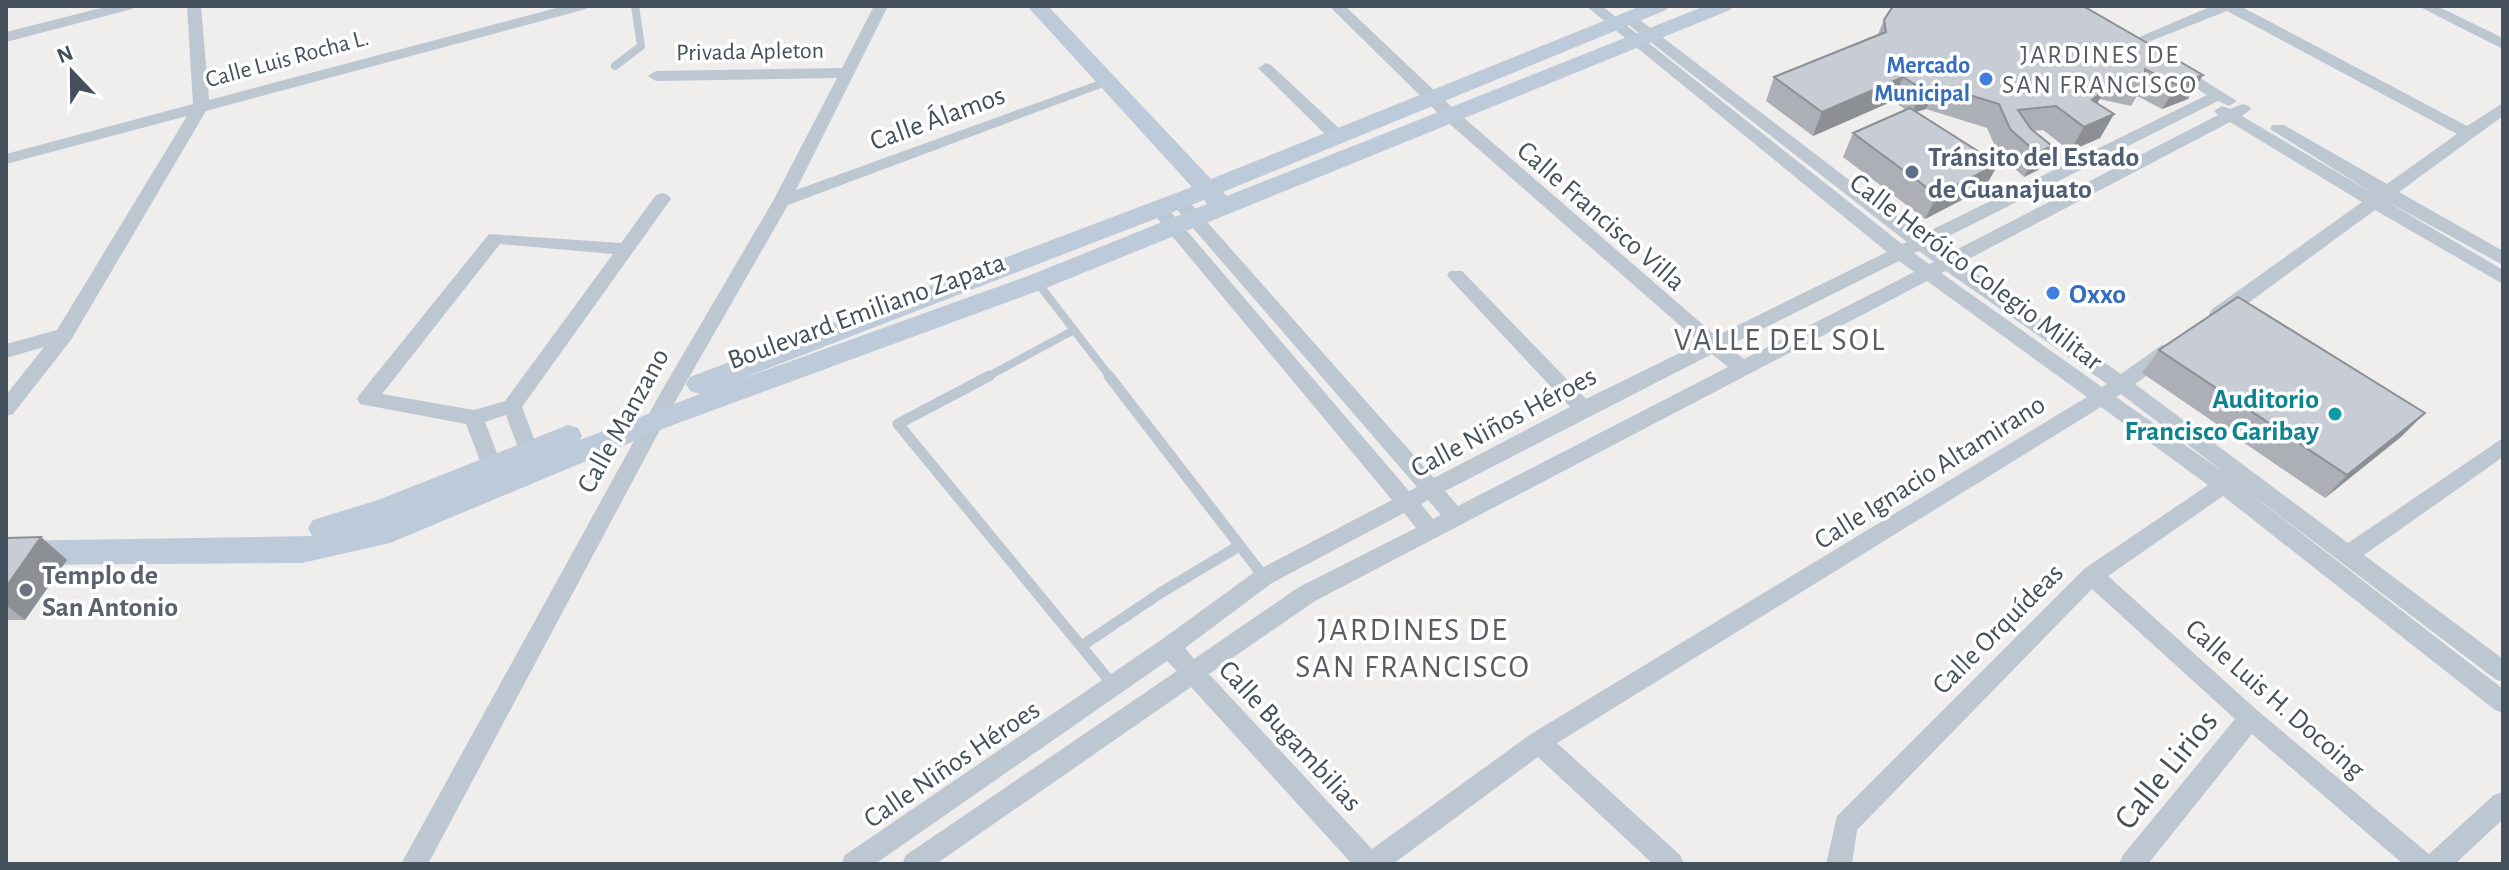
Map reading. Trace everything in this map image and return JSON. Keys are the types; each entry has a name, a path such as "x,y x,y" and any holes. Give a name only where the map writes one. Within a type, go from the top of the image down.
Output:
{"street":[{"path":"6,37 127,6"},
{"path":"6,409 64,335 201,106 194,6"},
{"name":"Calle Luis Rocha L.","path":"6,159 581,6"},
{"name":"Calle Manzano","path":"414,864 668,397 782,201 881,6"},
{"path":"1037,6 1224,195"},
{"path":"1060,6 1224,195"},
{"name":"Calle Francisco Villa","path":"1336,6 1442,107 1712,347 1740,367"},
{"path":"1593,6 1632,29"},
{"name":"Boulevard Emiliano Zapata","path":"1632,29 1659,6"},
{"name":"Boulevard Emiliano Zapata","path":"6,534 310,532 384,510 668,397 1176,214 1632,29 1723,6"},
{"path":"2468,133 2227,6 2138,52 2380,198 2503,278"},
{"path":"2425,6 2503,44"},
{"name":"Calle Heróico Colegio Militar","path":"1632,29 1921,244 2121,384 2503,703"},
{"name":"Calle Heróico Colegio Militar","path":"1632,29 1928,274 2101,398 2349,554 2503,672"},
{"path":"1266,68 1337,136"},
{"name":"Privada Apleton","path":"656,76 846,73"},
{"name":"Calle Álamos","path":"782,201 1109,82"},
{"name":"Calle Niños Héroes","path":"854,864 1169,647 1264,577 1584,409 2213,99"},
{"name":"Boulevard Emiliano Zapata","path":"1224,195 1337,136 1442,107"},
{"name":"Calle Ignacio Altamirano","path":"1371,864 1539,742 2101,398 2503,108"},
{"path":"915,864 1307,594 2236,112"},
{"path":"2380,198 2503,259"},
{"path":"623,249 495,238 367,399 474,418 512,406 662,199"},
{"path":"1176,214 1455,517"},
{"path":"1176,214 1430,530"},
{"name":"Boulevard Emiliano Zapata","path":"6,553 302,551 390,531 655,421 1037,282 1176,214"},
{"path":"1456,275 1584,409"},
{"path":"6,351 64,335"},
{"path":"512,406 529,452"},
{"path":"474,418 492,466"},
{"path":"2349,554 2500,452"},
{"name":"Calle Orquídeas","path":"1839,864 1846,824 2092,575 2232,479"},
{"name":"Calle Luis H. Docoing","path":"2092,575 2250,718 2422,864"},
{"name":"Calle Bugambilias","path":"1169,647 1371,864"},
{"name":"Calle Lirios","path":"2132,864 2250,718"},
{"path":"1539,742 1671,864"},
{"path":"2437,864 2503,803"}],"lane":[{"path":"615,66 641,46 635,6"},
{"path":"1037,282 1264,577"},
{"path":"1074,330 898,424 1083,645 1113,686"},
{"path":"1083,645 1162,592 1239,546"}],"building":[{"name":"Mercado Municipal","path":"1893,6 2083,6 2203,75 2177,85 2145,69 2145,83 2112,76 2105,90 2092,100 2114,114 2084,127 2056,106 2018,110 2031,129 2052,146 2037,153 2010,129 1999,104 1937,85 1922,89 1903,77 1822,112 1774,77 1886,32 1884,20"},
{"path":"1910,108 1998,164 1937,195 1853,133"},
{"path":"2238,297 2425,413 2347,475 2159,350"},
{"path":"41,537 6,587 6,538"}],"place":[{"name":"Mercado Municipal","path":"1986,79"},
{"name":"Tránsito del Estado de Guanajuato","path":"1912,172"},
{"name":"Oxxo","path":"2053,293"},
{"name":"Auditorio Francisco Garibay","path":"2335,414"},
{"name":"Templo de San Antonio","path":"26,590"}],"district":[{"name":"JARDINES DE SAN FRANCISCO","path":"2100,69"},
{"name":"VALLE DEL SOL","path":"1780,339"},
{"name":"JARDINES DE SAN FRANCISCO","path":"1413,648"}]}
